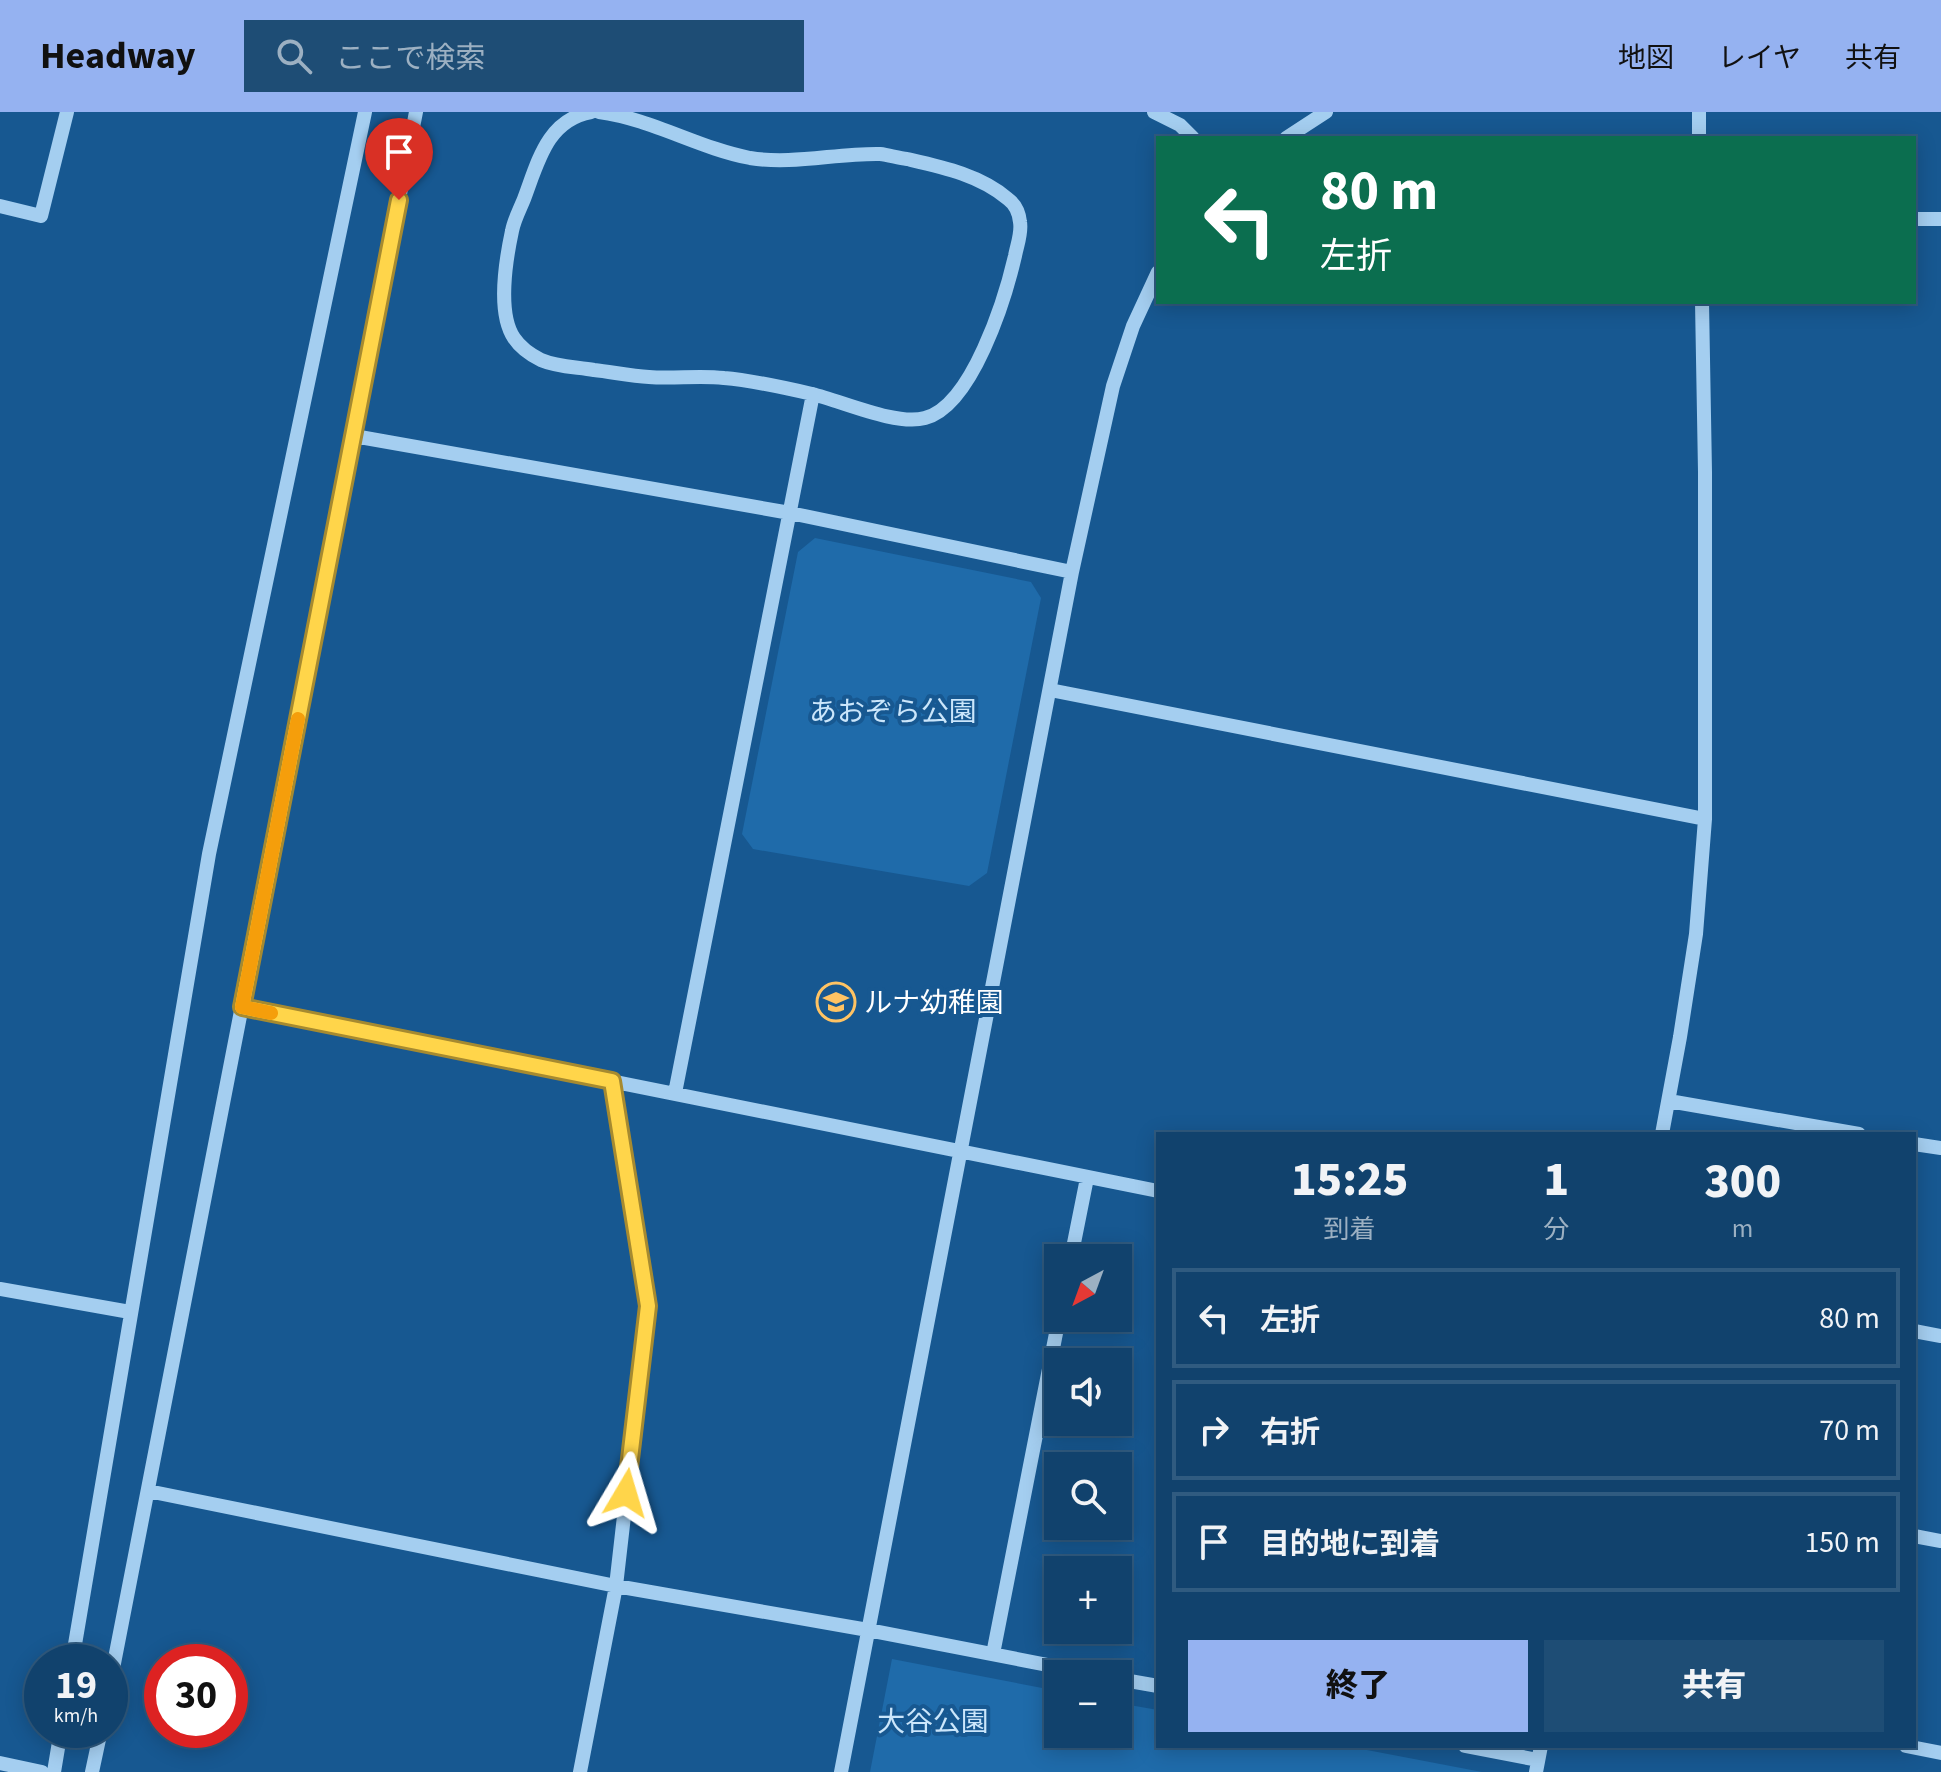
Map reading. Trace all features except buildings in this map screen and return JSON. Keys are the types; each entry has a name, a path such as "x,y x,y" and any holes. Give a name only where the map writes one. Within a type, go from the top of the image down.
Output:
{"street":[{"path":"0,206 41,216 67,112"},
{"path":"75,1644 209,854 365,112"},
{"path":"118,1644 416,112"},
{"path":"591,112 577,114 567,120 544,145 512,228 504,292 505,312 514,338 525,349 539,359 554,364 647,377 725,378 813,394 897,418 927,418 946,407 972,372 994,326 1020,232 1017,209 1011,201 971,176 930,164 882,154 786,160 751,158 625,117 599,112"},
{"path":"1154,112 1180,125 1191,136"},
{"path":"1289,136 1326,112"},
{"path":"1699,112 1699,136"},
{"path":"1916,219 1941,219"},
{"path":"841,1772 1072,572 1113,386 1133,326 1156,276"},
{"path":"1662,1132 1696,934 1705,819 1702,304"},
{"path":"675,1093 813,394"},
{"path":"354,436 790,513 1072,572"},
{"path":"1050,690 1705,819"},
{"path":"242,1007 1156,1191"},
{"path":"580,1772 616,1586 648,1306 612,1081"},
{"path":"1669,1101 1847,1132"},
{"path":"1916,1144 1941,1148"},
{"path":"1074,1244 1087,1178"},
{"path":"0,1289 130,1312"},
{"path":"1916,1331 1941,1336"},
{"path":"993,1654 1056,1332"},
{"path":"148,1491 616,1586 1044,1664"},
{"path":"1916,1536 1941,1541"},
{"path":"1132,1681 1156,1686"},
{"path":"54,1772 58,1748"},
{"path":"92,1772 97,1748"},
{"path":"1476,1748 1538,1759"},
{"path":"1916,1748 1941,1753"},
{"path":"0,1763 42,1772"}],"green space":[{"name":"あおぞら公園","path":"815,538 1031,582 1041,598 987,873 969,886 753,849 742,834 798,552"},
{"name":"大谷公園","path":"892,1659 1044,1688 1044,1748 1132,1748 1132,1705 1156,1710 1156,1748 1356,1748 1482,1772 870,1772"}],"slow traffic":[{"path":"271,1013 242,1007 298,719"}],"place":[{"name":"ルナ幼稚園","path":"836,1002"}],"route":[{"path":"399,200 242,1007 612,1081 648,1306 626,1493"}]}
